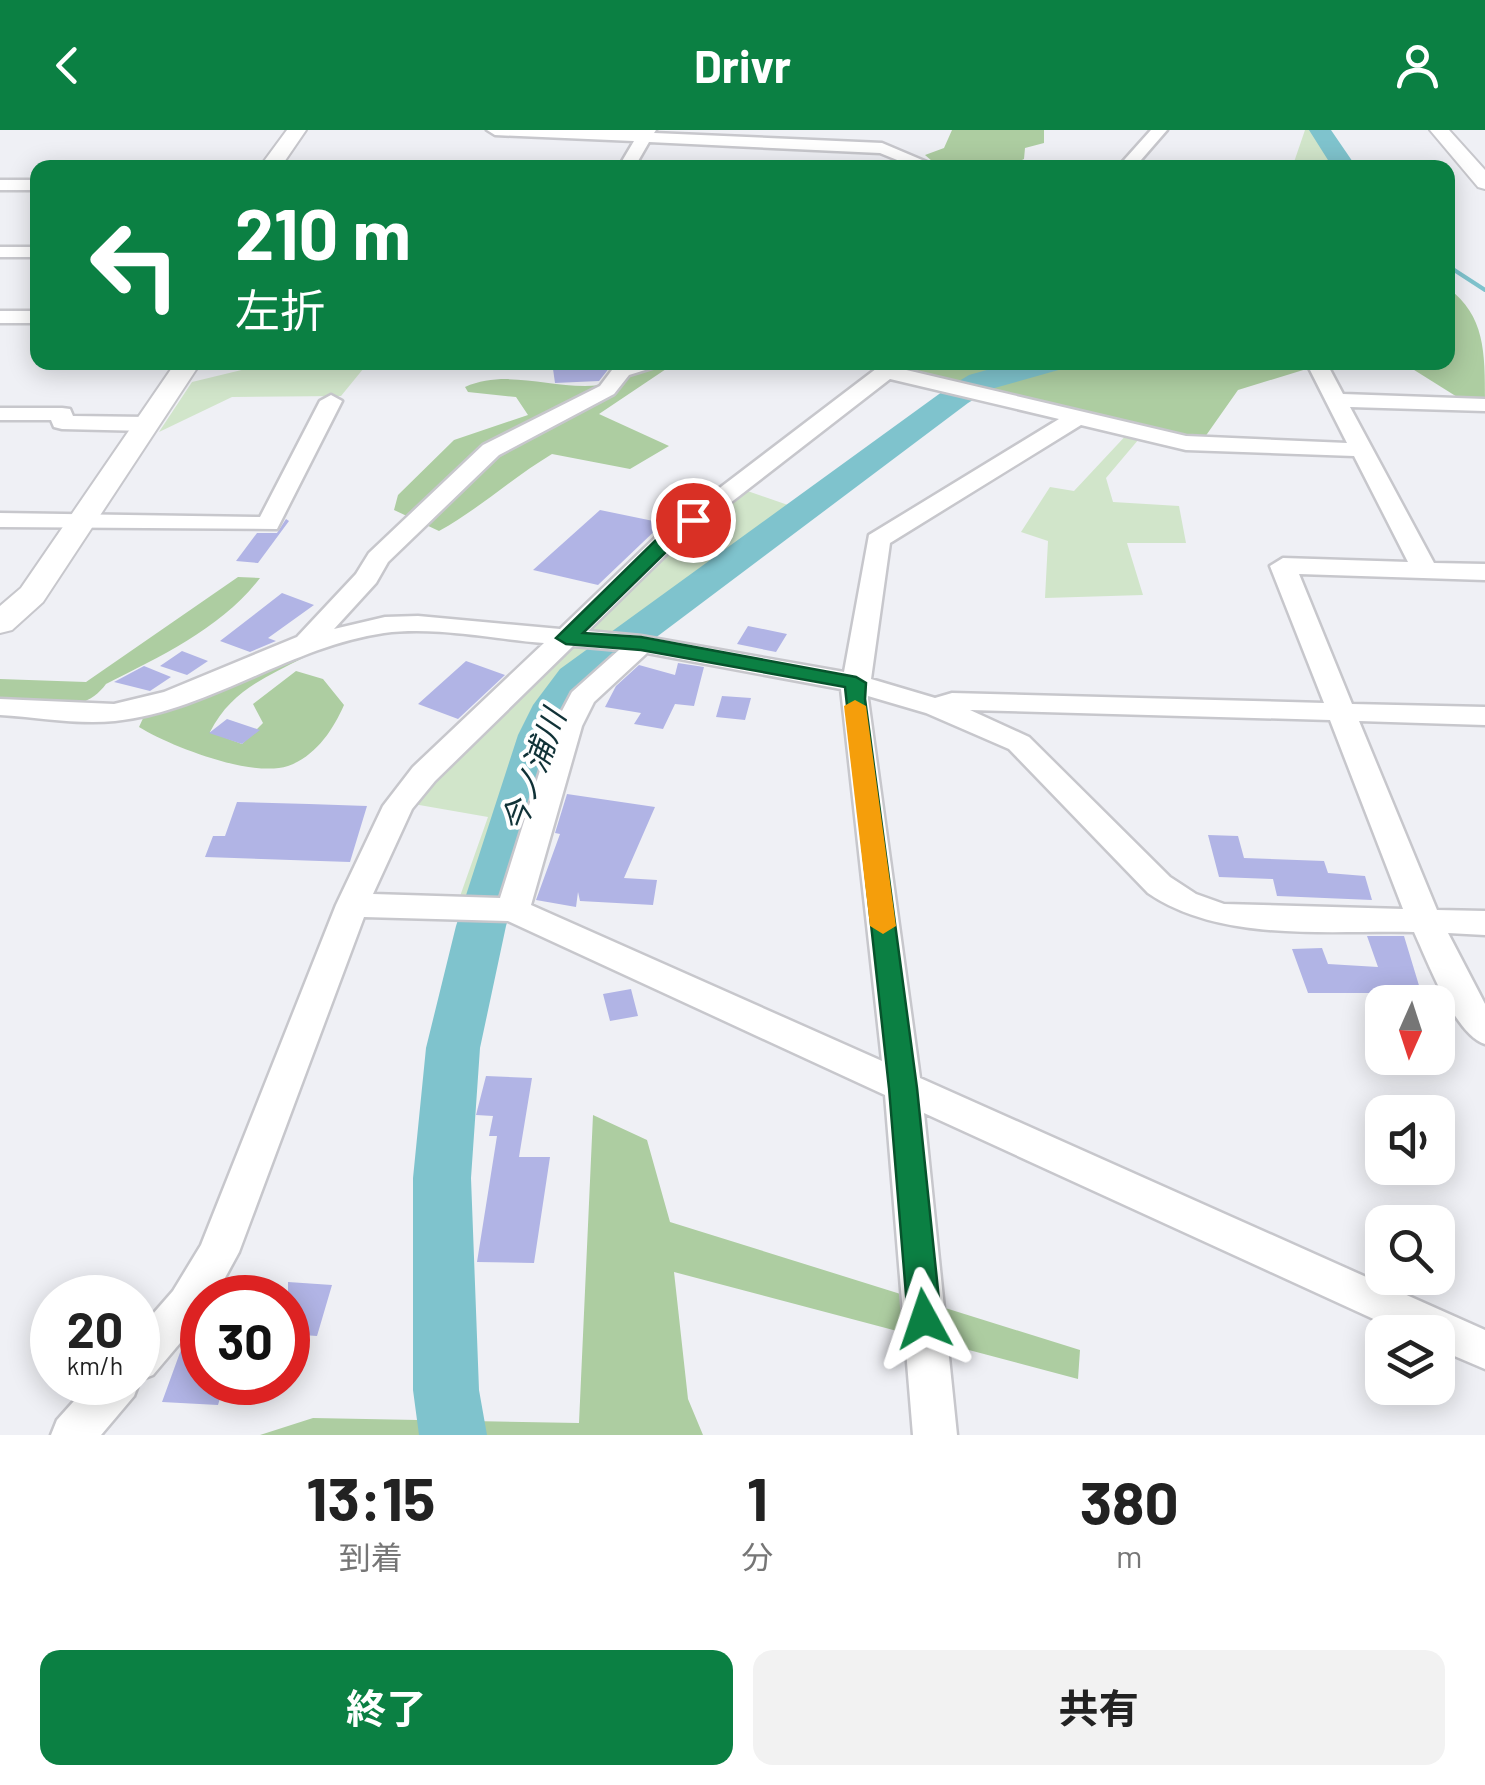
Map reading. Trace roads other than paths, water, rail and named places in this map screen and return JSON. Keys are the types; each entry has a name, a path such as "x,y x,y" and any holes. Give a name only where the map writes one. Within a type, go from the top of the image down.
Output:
{"street":[{"path":"275,160 297,130"},
{"path":"496,130 646,133 882,148 913,160"},
{"path":"1132,160 1159,130"},
{"path":"1439,130 1485,183"},
{"path":"631,160 646,133"},
{"path":"0,184 30,185"},
{"path":"0,252 30,252"},
{"path":"0,317 30,317"},
{"path":"0,623 27,601 184,370"},
{"path":"306,643 368,578 378,558 491,450 607,390 622,370"},
{"path":"160,1336 188,1304 219,1252 352,906 398,806 424,774 667,540 889,370"},
{"path":"904,370 1186,443 1362,450"},
{"path":"1320,370 1425,570"},
{"path":"1336,400 1485,405"},
{"path":"0,520 268,524 330,401"},
{"path":"0,414 62,414 62,422 147,424"},
{"path":"935,1435 903,1088 854,699 856,683 878,540 1078,417"},
{"path":"1485,572 1284,566 1426,922 1474,1017 1485,1031"},
{"path":"0,707 114,712 174,698 306,643 384,625 418,624 641,644 856,683 996,730 1019,743 1160,885 1184,902 1222,914 1485,923"},
{"path":"513,910 568,726 582,698 641,644"},
{"path":"936,707 952,701 1485,716"},
{"path":"352,906 513,910 1485,1350"},
{"path":"73,1435 99,1405"}],"waterway":[{"name":"今ノ浦川","path":"1320,130 1340,160"},
{"path":"1455,271 1485,290"},
{"name":"今ノ浦川","path":"453,1435 446,1390 442,1178 453,1048 481,926 540,735 554,705 575,678 957,396 980,382 1023,370"}]}
